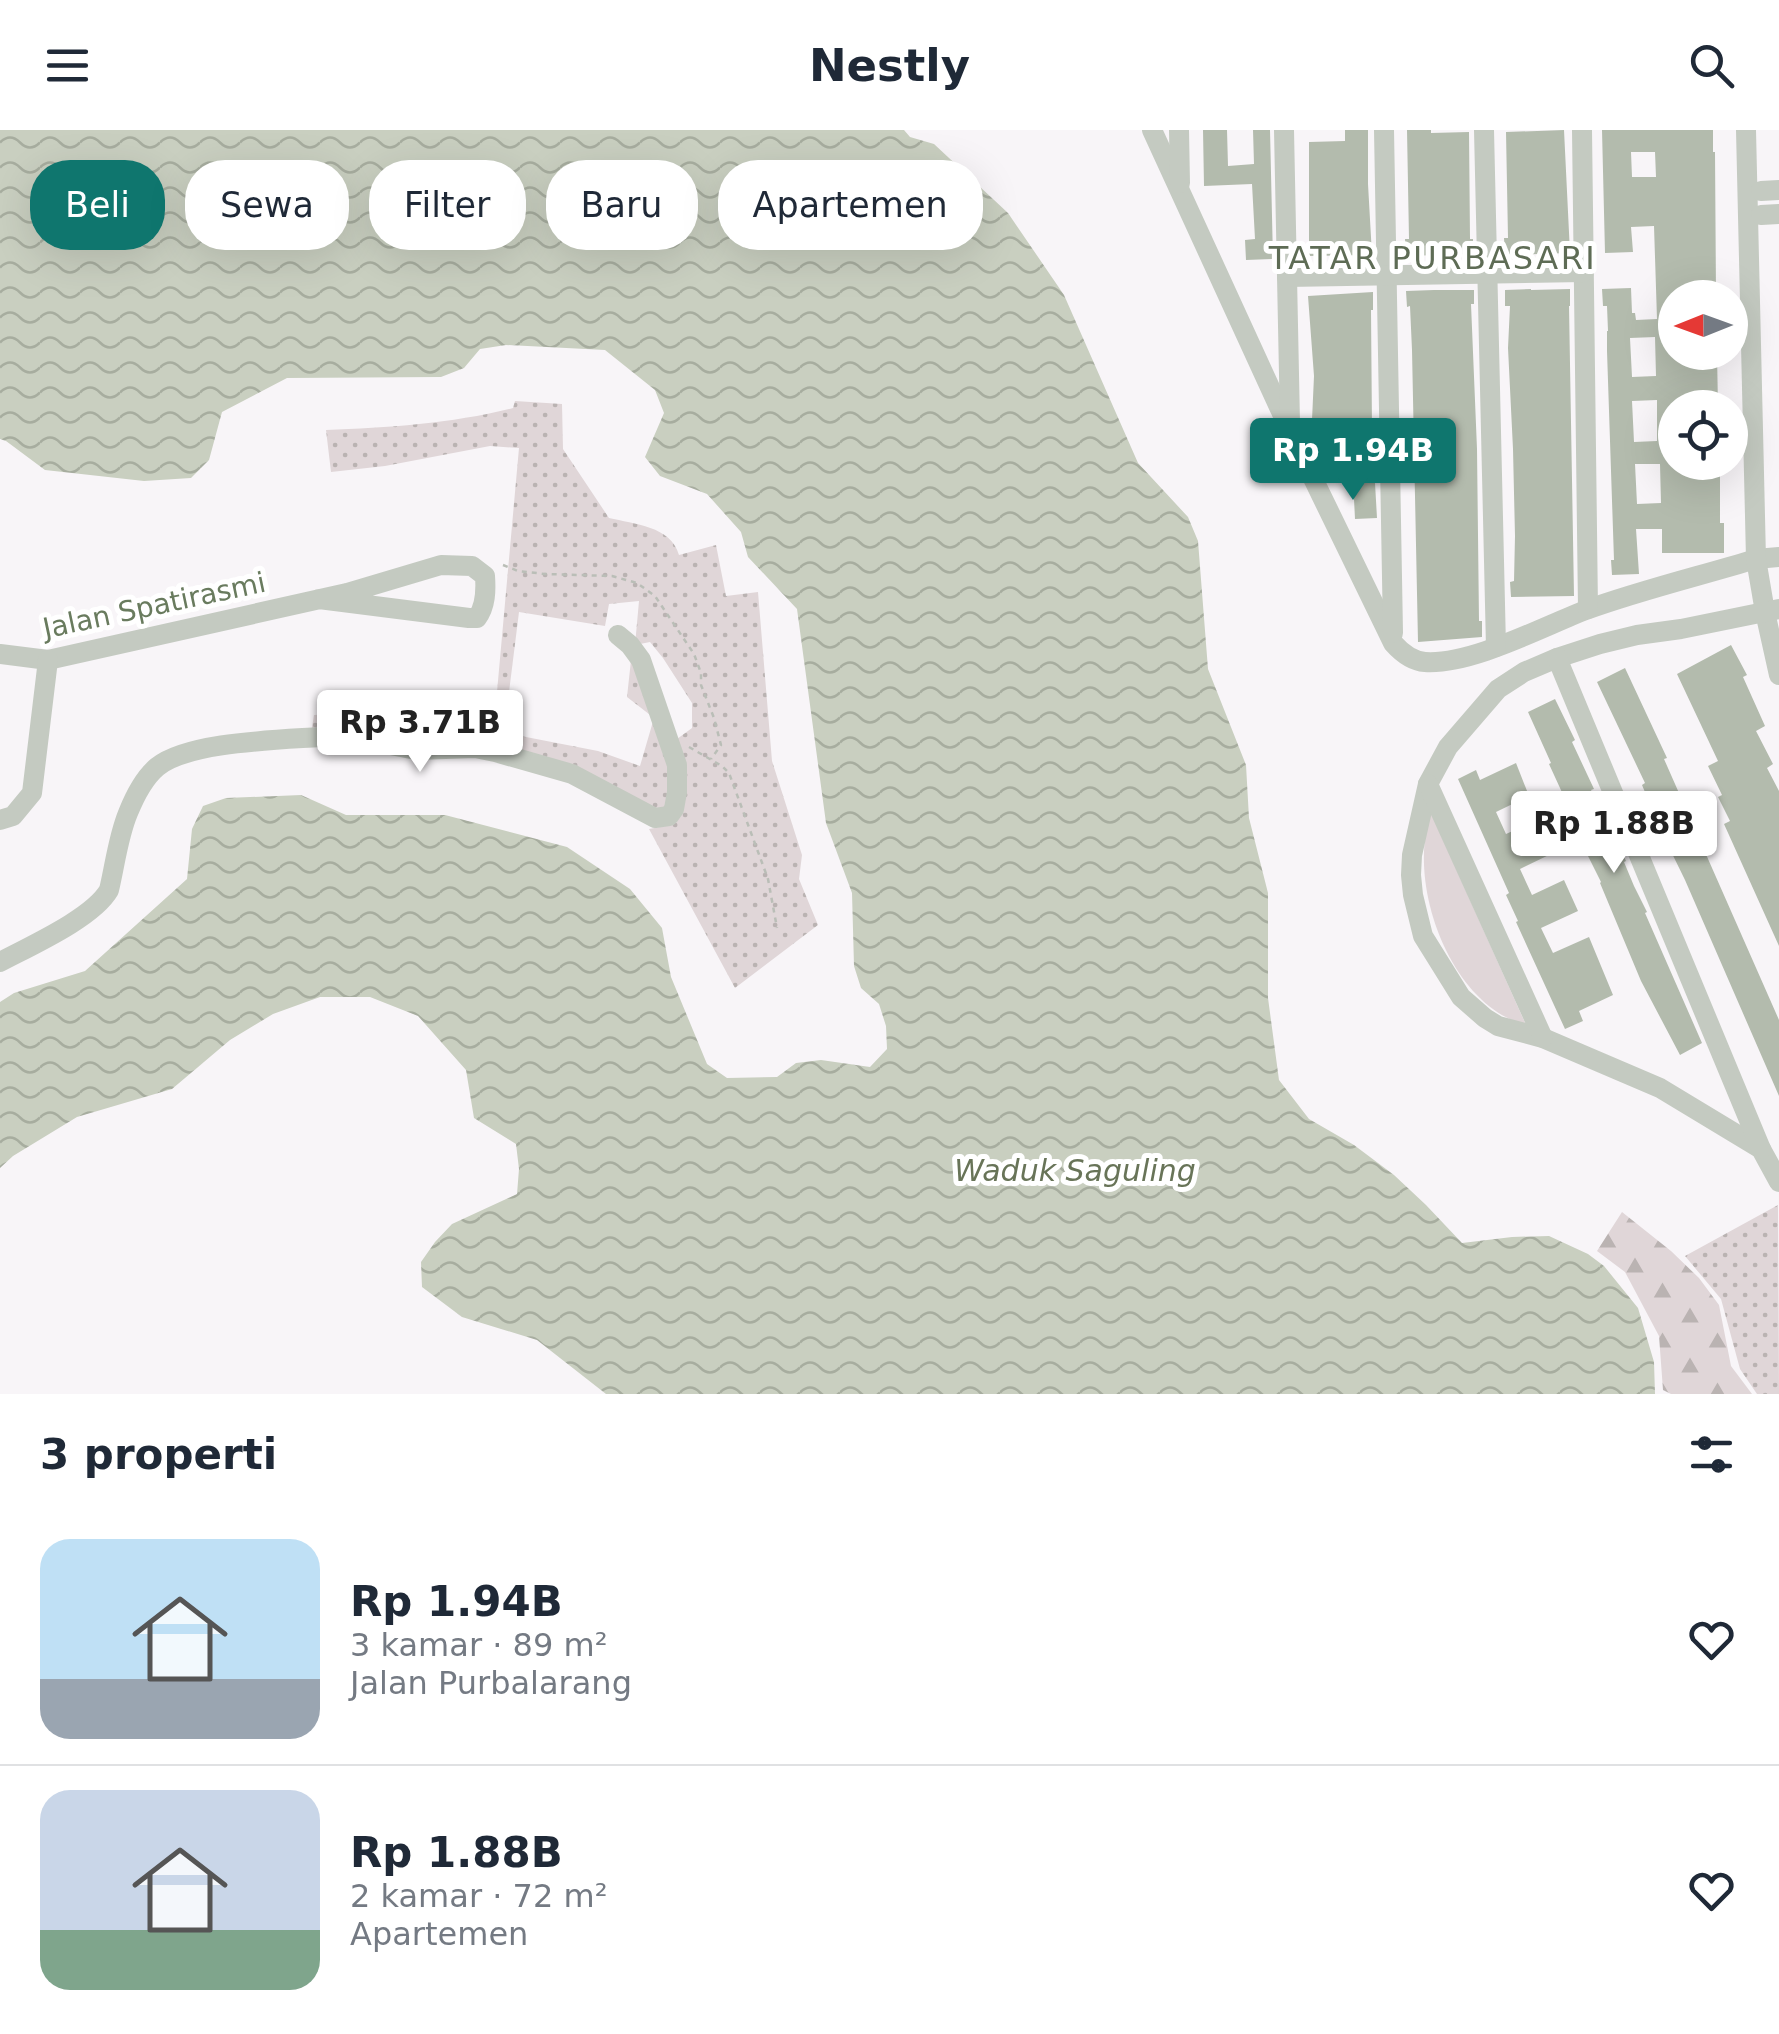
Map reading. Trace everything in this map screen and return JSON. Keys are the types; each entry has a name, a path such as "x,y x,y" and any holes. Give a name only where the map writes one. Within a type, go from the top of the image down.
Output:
{"street":[{"path":"1152,130 1290,431 1393,643 1402,653 1420,662 1445,661 1496,647 1588,609 1768,557"},
{"path":"1179,130 1180,190"},
{"path":"1284,130 1290,431"},
{"path":"1384,130 1393,643"},
{"path":"1484,130 1496,647"},
{"path":"1582,130 1588,609"},
{"path":"1746,130 1768,557 1779,675"},
{"path":"1759,130 1770,191 1762,362 1768,557"},
{"path":"1287,277 1584,272"},
{"name":"Jalan Spatirasmi","path":"0,654 48,660 319,599 441,565 472,566 485,576 482,612 477,618 319,599"},
{"path":"1761,1150 1660,1088 1485,1018 1461,997 1423,936 1411,876 1428,784 1448,747 1498,689 1557,658 1637,635 1775,612"},
{"path":"0,962 75,920 106,896 127,814 158,766 177,756 222,746 334,736 416,750 475,748 572,774 655,818 669,816 674,809 677,765 641,660 618,635"},
{"path":"1557,658 1761,1150 1779,1182"},
{"path":"0,820 13,816 32,792 48,660"},
{"path":"1428,784 1543,1038"}],"path":[{"path":"503,564 518,571 544,574 612,576 637,583 656,596 694,654 720,745 711,759"},
{"path":"668,741 687,746 730,773 768,879 777,928"}],"green space":[{"path":"515,401 562,404 563,449 609,518 660,532 675,545 679,555 716,545 726,596 758,592 772,761 802,855 799,879 818,925 735,988 649,829 665,826 677,739 692,728 692,703 650,642 635,645 639,601 609,604 605,626 519,612 506,716 495,714 519,448 490,446 331,472 326,430 468,417 513,408"},
{"path":"632,651 674,766 665,813 561,764 451,743 311,733 314,715 337,714 493,732 495,717 506,718 506,733 598,751 640,766 654,718 627,697"},
{"path":"1431,813 1526,1025 1499,1013 1475,993 1440,937 1424,872"},
{"path":"1778,1205 1779,1394 1757,1394 1740,1369 1721,1299 1685,1256"},
{"path":"1622,1212 1671,1251 1719,1305 1731,1366 1752,1394 1671,1394 1663,1390 1659,1336 1625,1272 1597,1251"}],"water":[{"name":"Waduk Saguling","path":"0,130 904,130 910,137 934,144 951,160 718,160 718,250 983,250 983,190 1008,213 1064,295 1138,463 1188,517 1198,541 1208,669 1246,765 1249,818 1268,893 1268,998 1279,1080 1309,1119 1354,1145 1394,1175 1462,1243 1549,1236 1604,1266 1638,1308 1654,1362 1655,1394 606,1394 537,1340 462,1317 422,1287 421,1262 452,1224 517,1194 516,1144 474,1118 466,1070 418,1016 370,997 320,997 273,1014 230,1040 172,1089 77,1117 0,1168 0,1002 14,993 85,971 187,879 192,829 203,806 226,798 301,795 346,815 445,815 567,847 630,889 662,928 671,977 707,1064 727,1078 777,1077 796,1063 821,1060 870,1067 887,1049 886,1026 879,1004 861,988 854,966 852,893 826,823 797,609 748,557 741,532 707,494 660,476 645,457 664,413 655,390 605,350 506,345 480,349 464,368 441,377 287,378 222,412 209,460 191,478 144,481 45,470 0,439"}],"building":[{"path":"1203,130 1227,130 1228,166 1254,164 1253,130 1270,130 1273,259 1246,260 1245,240 1255,239 1252,184 1204,186"},
{"path":"1345,130 1368,130 1372,255 1309,256 1309,142 1345,141"},
{"path":"1407,130 1469,132 1473,254 1406,256"},
{"path":"1564,130 1570,253 1505,255 1506,132"},
{"path":"1602,130 1713,130 1716,280 1658,280 1658,370 1717,370 1718,390 1658,390 1658,464 1635,464 1637,504 1661,503 1660,480 1720,480 1724,553 1662,553 1662,529 1636,529 1639,574 1612,575 1608,331 1602,289 1631,288 1636,320 1657,319 1654,226 1631,227 1633,252 1605,253","holes":["1631,152 1655,152 1656,177 1632,177","1655,337 1656,376 1632,377 1630,338","1657,400 1657,441 1634,442 1632,401"]},
{"path":"1570,289 1574,596 1511,597 1515,536 1510,306 1505,306 1505,290"},
{"path":"1474,290 1471,304 1482,637 1418,642 1412,350 1406,291"},
{"path":"1373,292 1372,430 1377,518 1355,519 1350,419 1312,420 1314,376 1308,296"},
{"path":"1731,645 1747,675 1743,677 1765,726 1756,731 1773,764 1767,768 1779,791 1779,946 1724,824 1730,821 1708,766 1718,761 1677,674"},
{"path":"1625,668 1779,1020 1779,1096 1662,833 1642,785 1645,783 1597,682"},
{"path":"1555,699 1702,1043 1680,1055 1641,981 1528,712"},
{"path":"1516,763 1529,796 1496,812 1506,834 1539,819 1553,853 1520,869 1532,895 1564,880 1578,911 1541,928 1553,953 1589,937 1613,995 1579,1011 1583,1021 1565,1029 1458,779 1476,770 1480,780"}],"district":[{"name":"TATAR PURBASARI","path":"1433,258"}]}
